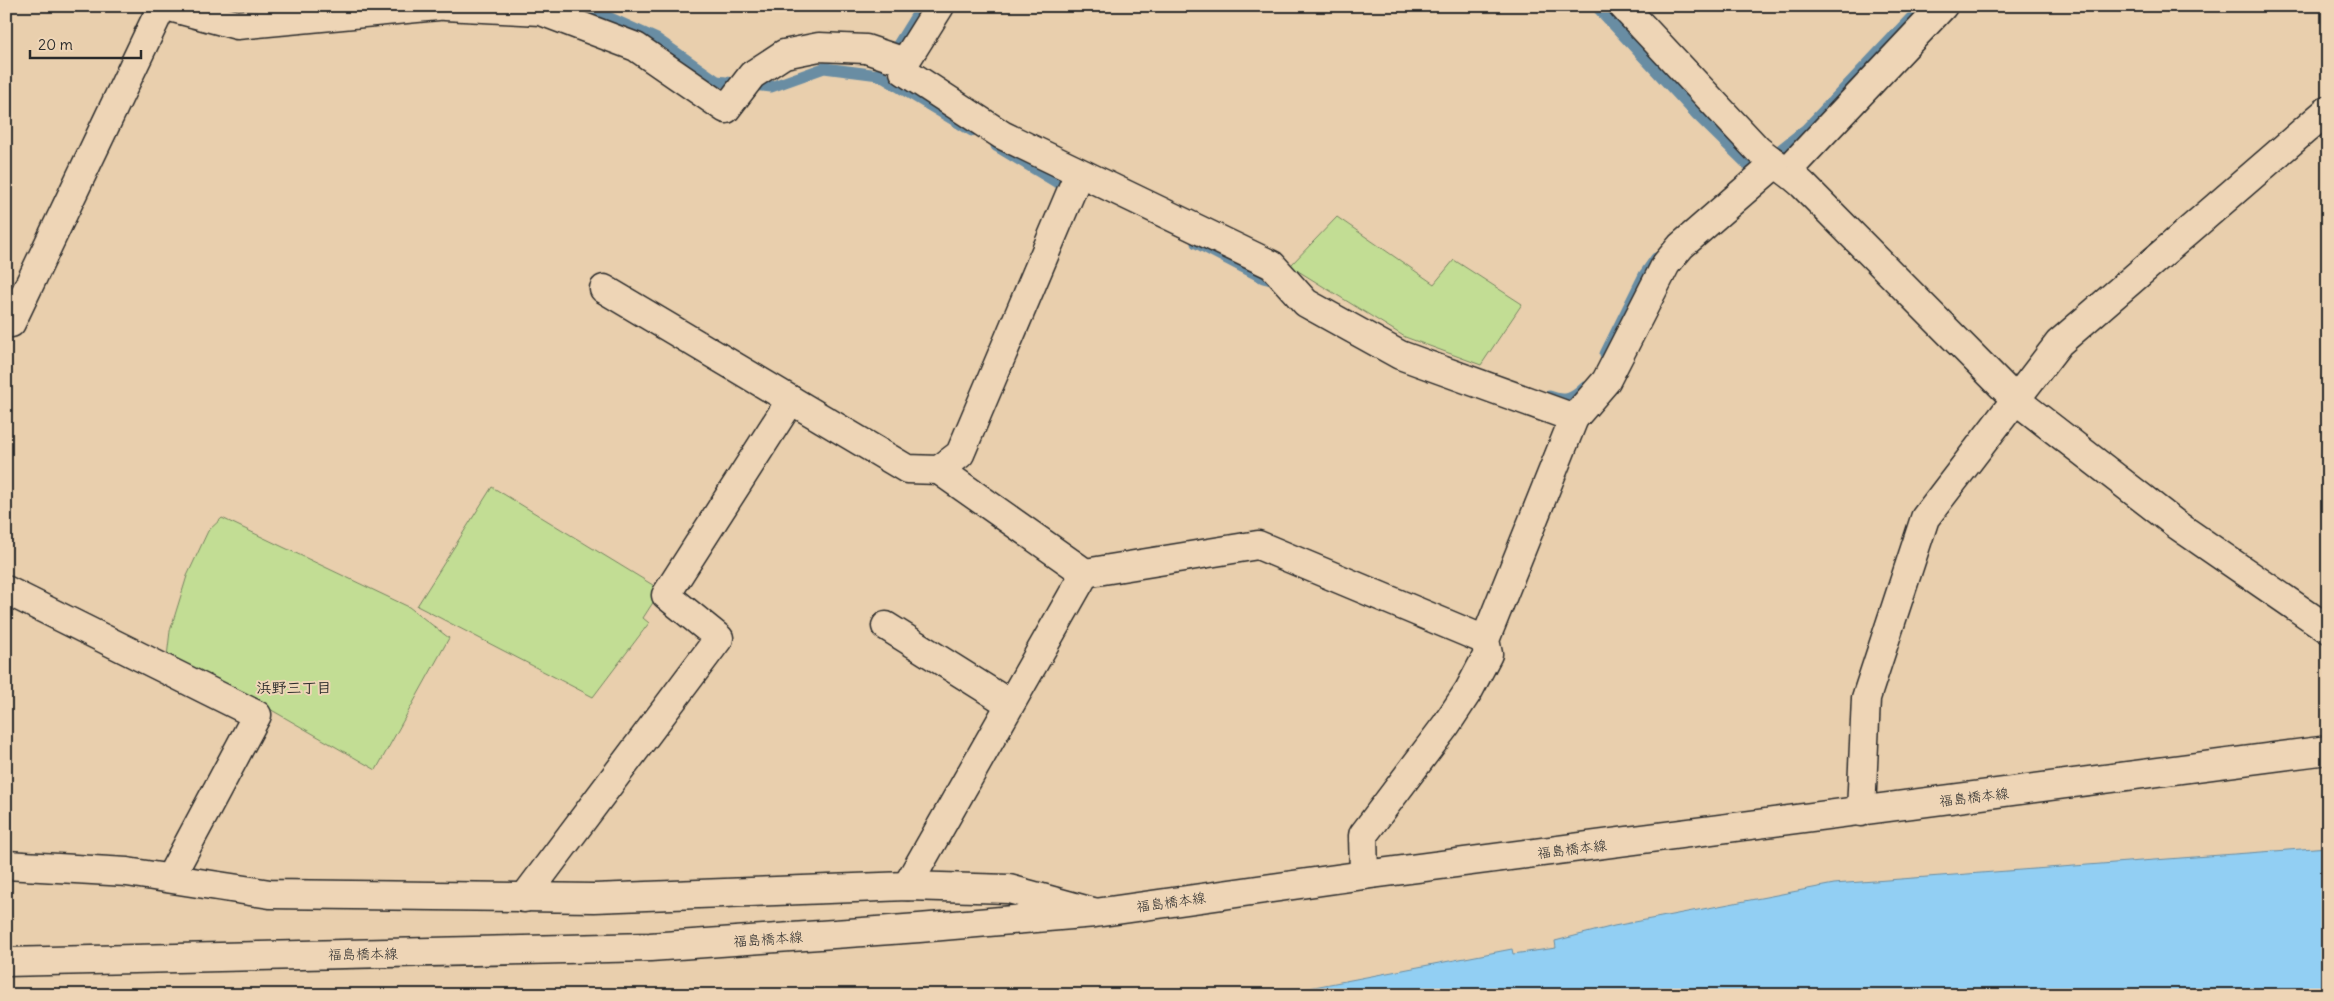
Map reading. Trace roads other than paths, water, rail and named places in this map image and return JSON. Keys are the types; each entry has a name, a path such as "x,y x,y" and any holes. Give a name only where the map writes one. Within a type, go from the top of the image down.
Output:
{"street":[{"path":"6,321 11,323 162,6"},
{"path":"166,6 237,25 438,6"},
{"path":"445,6 542,11 636,47 726,109 746,83 784,54 819,48 866,49 897,59 904,71 1076,180 1272,265 1306,303 1400,354 1574,418"},
{"path":"897,59 940,6"},
{"path":"1623,6 1758,150 1781,167 2016,400 2177,525 2328,629"},
{"path":"1364,875 1363,835 1446,725 1469,690 1488,654 1485,640 1574,418 1606,381 1666,264 1681,246 1781,167 1943,6"},
{"path":"1861,812 1866,698 1925,518 2059,343 2328,110"},
{"path":"939,470 960,454 1076,180"},
{"path":"604,288 907,469 939,470 1084,573 1258,545 1485,640"},
{"path":"524,898 719,638 666,595 791,400"},
{"path":"908,886 1084,573"},
{"path":"6,590 257,715 170,878"},
{"path":"886,626 1010,704"},
{"name":"福島橋本線","path":"6,962 650,947 919,928 1094,912 1364,875 2328,750"},
{"path":"6,864 127,872 270,894 594,898 908,886 1008,889 1094,912"}],"water":[{"path":"2328,847 2328,995 1242,995 1309,988 1512,949 1513,954 1556,948 1555,941 1614,926 1834,884"}],"waterway":[{"path":"584,6 657,39 717,81 771,87 824,68 879,75 922,6"},
{"path":"1596,6 1696,114 1754,171 1758,167"},
{"path":"1781,149 1806,129 1922,6"},
{"path":"879,75 972,131"},
{"path":"996,146 1056,182 1075,184"},
{"path":"1196,243 1263,278 1279,282"},
{"path":"1605,354 1644,275 1656,258"},
{"path":"1549,396 1560,399 1573,397 1585,387"}],"district":[{"name":"浜野三丁目","path":"294,687"}]}
